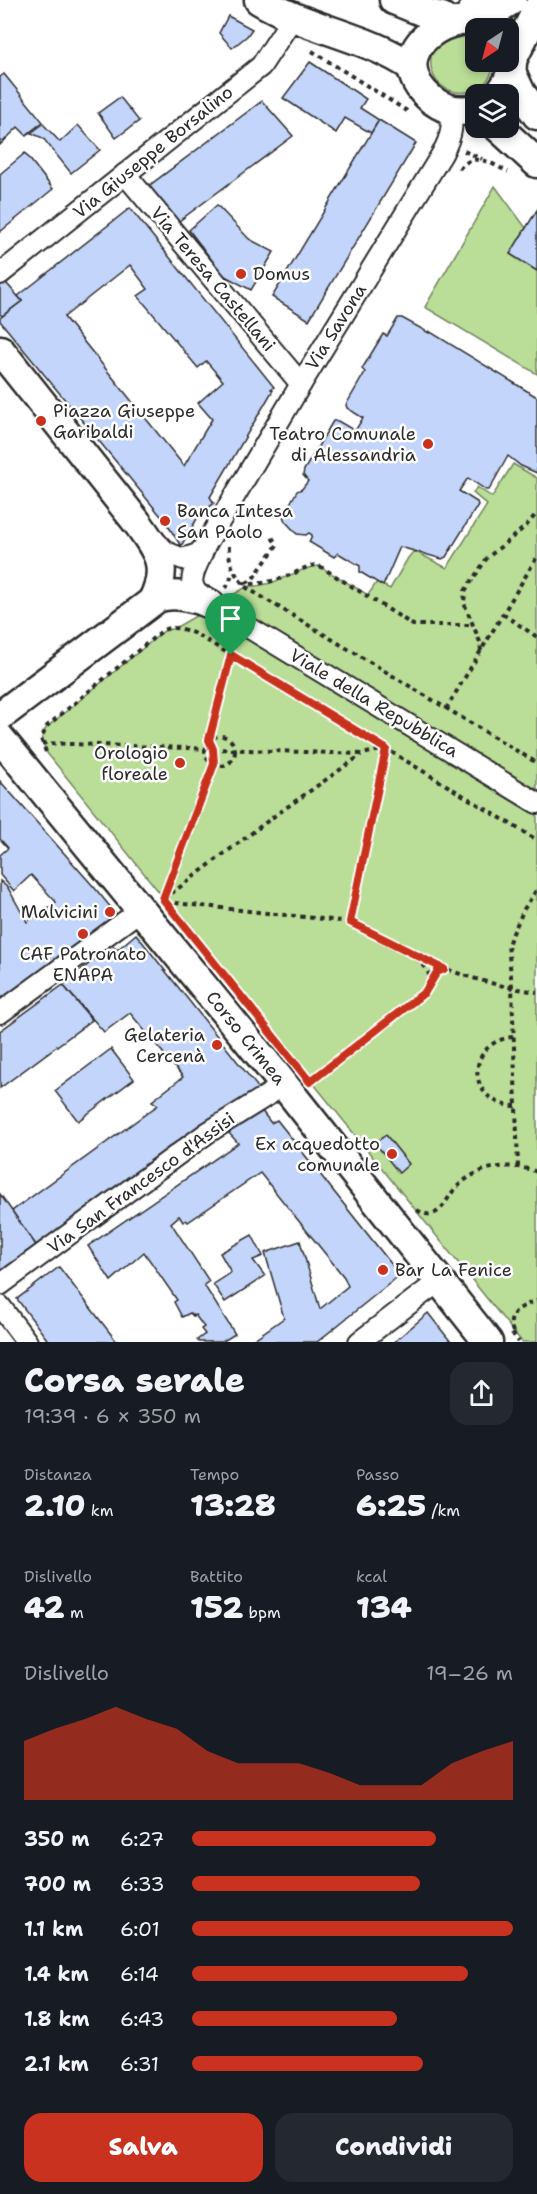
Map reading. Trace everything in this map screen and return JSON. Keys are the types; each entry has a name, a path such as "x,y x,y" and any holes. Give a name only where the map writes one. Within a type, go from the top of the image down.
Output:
{"street":[{"path":"259,0 316,27 392,54 412,67"},
{"path":"394,0 442,17"},
{"path":"465,110 434,101 421,88 412,67 412,57 417,42 431,24 442,17 456,13 494,11 512,0"},
{"path":"519,43 537,10"},
{"path":"471,13 484,18"},
{"name":"Via Giuseppe Borsalino","path":"0,274 261,66 293,17"},
{"path":"511,72 525,99 537,115"},
{"name":"Via Savona","path":"210,604 199,596 192,583 205,546 442,154 451,126 450,117 465,110"},
{"path":"510,138 537,163"},
{"name":"Via Teresa Castellani","path":"125,174 301,384"},
{"path":"0,350 139,525 155,549 161,561 161,580 153,600"},
{"path":"139,525 175,558 191,558 205,546"},
{"path":"0,717 153,600 162,596 172,596 196,599 210,604"},
{"name":"Viale della Repubblica","path":"210,604 537,803"},
{"path":"9,749 9,733 15,715 26,699"},
{"name":"Corso Crimea","path":"9,749 157,900 300,1081 439,1281 495,1332"},
{"path":"0,1012 157,900"},
{"name":"Via San Francesco d'Assisi","path":"0,1285 207,1133 300,1081"},
{"path":"359,1342 439,1281"},
{"path":"0,1306 27,1342"}],"path":[{"path":"312,53 412,114"},
{"path":"458,170 469,161 483,159 511,174"},
{"path":"481,651 464,597 470,581 487,558 526,526 537,513"},
{"path":"243,584 252,580 277,545 270,534"},
{"path":"230,537 229,558 234,572 253,592 537,763"},
{"path":"446,709 537,557"},
{"path":"243,584 259,584 282,578 310,565 318,565 413,625 472,625"},
{"path":"503,614 537,638"},
{"path":"47,754 42,743 43,731 47,726 167,629 174,627 195,634 231,655 537,840"},
{"path":"209,740 217,736 225,736 232,741 236,748 234,758 228,764 214,764 207,758 205,749 231,655"},
{"path":"157,900 214,764 213,749 209,740"},
{"path":"42,743 363,754 386,749"},
{"path":"350,922 386,749"},
{"path":"157,900 363,754"},
{"path":"518,1167 512,987 508,944 524,909 537,889"},
{"path":"157,900 172,910"},
{"path":"157,900 350,922 444,969 537,992"},
{"path":"401,948 427,969 430,977 428,989"},
{"path":"300,1081 428,989 437,972 444,969"},
{"path":"513,1037 499,1040 486,1049 480,1058 477,1073 482,1089 492,1100 516,1106"},
{"path":"414,1207 425,1214 433,1214 440,1210 453,1191 468,1177 494,1167 518,1167 537,1172"},
{"path":"408,1204 422,1221"},
{"path":"518,1340 511,1323 514,1312 521,1306 537,1300"},
{"path":"495,1332 518,1340"}],"green space":[{"path":"465,34 465,72 491,72 489,77 483,84 465,84 465,92 454,92 442,86 434,76 431,60 436,40"},
{"path":"495,186 526,228 510,254 537,271 537,374 425,307"},
{"path":"513,464 537,478 537,1342 522,1342 47,753 42,740 47,727 164,631 175,628 248,586 267,584 319,566 368,595 377,582 390,589 413,552 447,568 487,505 473,493 477,487 492,497"}],"building":[{"path":"228,16 252,29 232,48 219,33"},
{"path":"310,62 366,99 360,108 379,120 371,133 345,118 336,133 283,98"},
{"path":"4,74 43,122 26,135 18,127 0,145 0,77"},
{"path":"120,97 139,121 116,138 98,113"},
{"path":"262,101 293,136 175,224 146,188"},
{"path":"379,120 416,143 309,320 272,297"},
{"path":"43,124 60,142 78,125 100,150 71,173 43,138 31,133"},
{"path":"25,153 53,189 0,232 0,174"},
{"path":"217,205 249,239 274,252 251,290 223,275 189,230"},
{"path":"130,208 274,387 210,497 214,503 198,517 181,546 165,521 0,321 0,318 22,301 18,296","holes":["130,265 148,289 138,296 198,368 206,361 223,381 198,403 212,419 184,466 64,317"]},
{"path":"537,210 537,271 510,254"},
{"path":"0,276 22,301 2,316 0,314"},
{"name":"Teatro Comunale di Alessandria","path":"398,318 429,333 429,331 537,397 537,473 521,466 508,456 489,490 468,478 459,491 477,502 478,505 446,557 442,559 400,547 383,586 360,572 360,566 338,553 334,557 309,542 312,535 309,533 297,534 283,516 297,491 302,489 308,481 303,475 304,470 333,421 338,421 355,431 363,418 346,405 365,372 362,369 383,334 387,336"},
{"path":"0,781 117,915 0,1003 0,881 8,888 27,922 56,902 31,875 14,891 0,875 0,855 8,848 0,839"},
{"path":"136,934 260,1090 38,1248 12,1211 158,1105 152,1101 183,1077 130,1013 104,1032 63,985 112,945 117,950"},
{"path":"63,985 92,1020 0,1088 0,1031"},
{"path":"111,1049 134,1079 78,1121 55,1091"},
{"path":"261,1110 271,1123 277,1120 400,1275 317,1342 250,1342 284,1318 265,1253 300,1241 320,1309 348,1286 344,1277 260,1173 188,1222 186,1220 183,1222 179,1216 171,1223 209,1281 204,1285 235,1334 222,1342 199,1342 197,1340 205,1334 201,1329 204,1327 195,1315 190,1313 182,1317 174,1302 177,1300 144,1252 111,1281 88,1246 238,1143 228,1132"},
{"name":"Ex acquedotto comunale","path":"386,1135 409,1164 399,1173 375,1143"},
{"path":"0,1194 38,1248 1,1273 0,1272"},
{"path":"252,1235 263,1256 253,1260 265,1276 225,1302 213,1284 231,1272 220,1253"},
{"path":"59,1267 117,1342 49,1342 17,1299"},
{"path":"428,1313 451,1342 394,1342"}],"place":[{"name":"Domus","path":"241,274"},
{"name":"Piazza Giuseppe Garibaldi","path":"41,421"},
{"name":"Teatro Comunale di Alessandria","path":"428,444"},
{"name":"Banca Intesa San Paolo","path":"165,521"},
{"name":"Orologio floreale","path":"180,763"},
{"name":"Malvicini","path":"110,912"},
{"name":"CAF Patronato ENAPA","path":"83,934"},
{"name":"Gelateria Cercenà","path":"217,1045"},
{"name":"Ex acquedotto comunale","path":"392,1154"},
{"name":"Bar La Fenice","path":"383,1270"}],"route":[{"path":"231,655 386,749 350,922 444,969 437,972 425,992 310,1082 163,899 214,764 213,749 209,740 231,655"}]}
